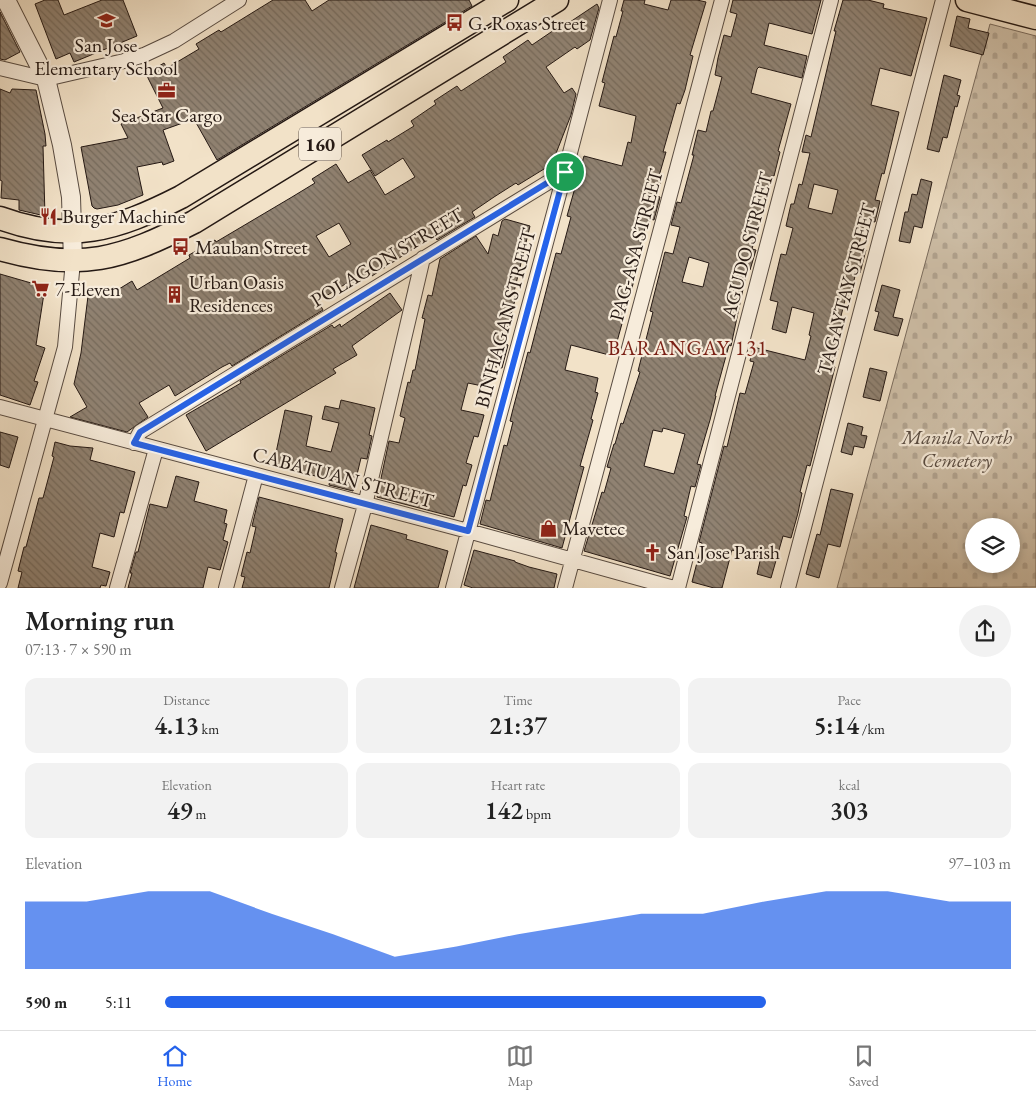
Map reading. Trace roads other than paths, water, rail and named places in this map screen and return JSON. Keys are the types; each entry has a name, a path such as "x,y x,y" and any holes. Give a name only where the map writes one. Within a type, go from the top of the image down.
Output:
{"main road":[{"name":"160","path":"0,218 49,232 73,232 101,229 144,216 181,197 507,0"},
{"name":"160","path":"0,249 32,257 73,261 94,260 122,254 154,242 194,222 557,0"},
{"path":"967,0 1036,18"}],"street":[{"path":"0,583 65,347 73,261 71,197 62,145 46,79 6,0"},
{"path":"0,68 46,79 144,55 174,41 239,0"},
{"name":"BINHAGAN STREET","path":"453,588 610,0"},
{"name":"PAG-ASA STREET","path":"565,588 722,0"},
{"name":"AGUDO STREET","path":"676,588 832,0"},
{"name":"TAGAYTAY STREET","path":"788,588 943,0"},
{"name":"POLAGON STREET","path":"134,443 140,432 565,172"},
{"path":"342,588 365,505 423,258"},
{"name":"CABATUAN STREET","path":"0,408 256,474 676,588"},
{"path":"117,588 156,449"},
{"path":"226,588 256,474"}],"place":[{"name":"San Jose Elementary School","path":"106,21"},
{"name":"G. Roxas Street","path":"454,23"},
{"name":"Sea Star Cargo","path":"167,91"},
{"name":"Burger Machine","path":"48,216"},
{"name":"Mauban Street","path":"181,247"},
{"name":"7-Eleven","path":"41,289"},
{"name":"Urban Oasis Residences","path":"175,294"},
{"name":"Mavetec","path":"548,528"},
{"name":"San Jose Parish","path":"653,552"}],"district":[{"name":"BARANGAY 131","path":"688,347"}],"park label":[{"name":"Manila North Cemetery","path":"957,448"}]}
